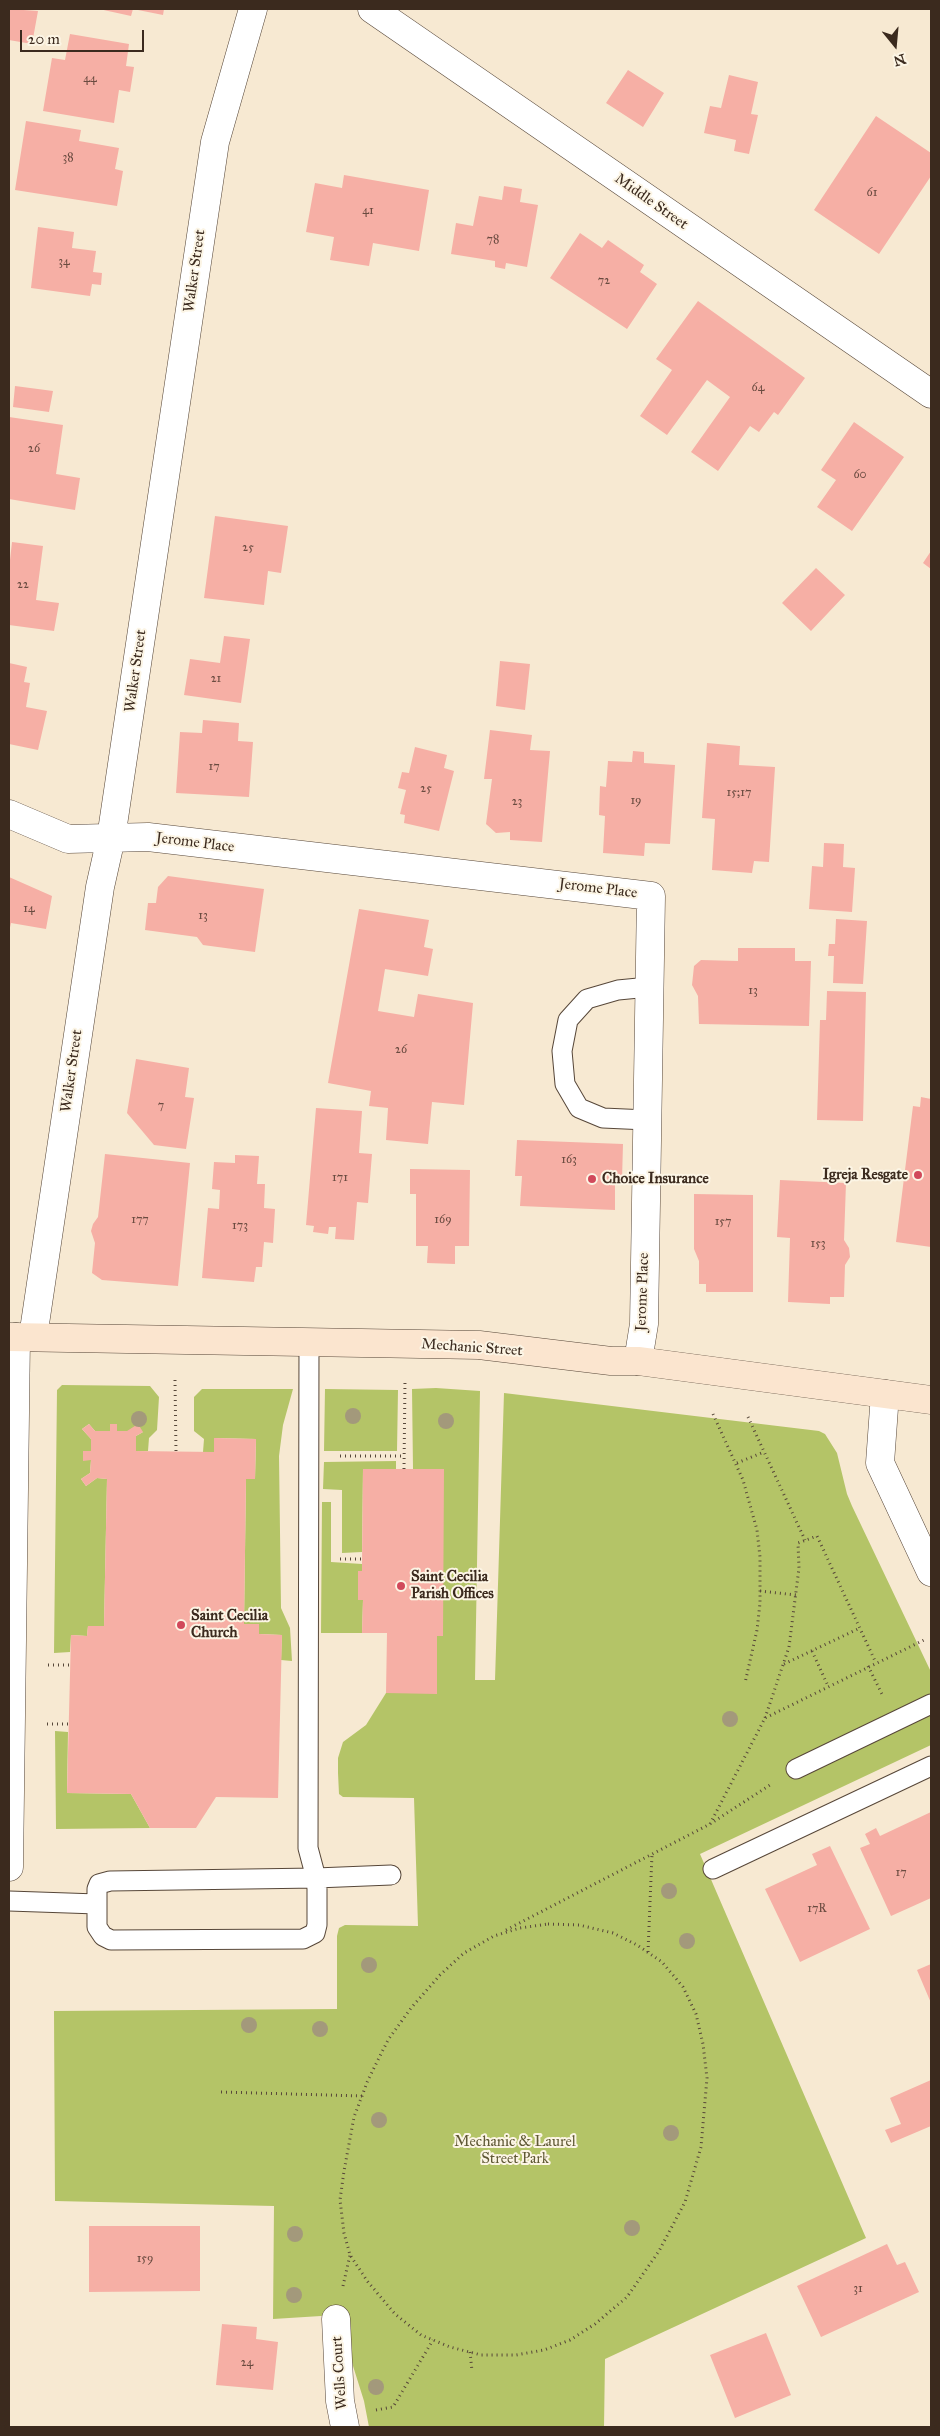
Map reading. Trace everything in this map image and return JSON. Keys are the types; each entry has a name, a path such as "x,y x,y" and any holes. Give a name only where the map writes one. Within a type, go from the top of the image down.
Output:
{"main road":[{"name":"Mechanic Street","path":"19,1337 479,1345 612,1361 638,1361 931,1400"}],"street":[{"name":"Walker Street","path":"9,1867 19,1337 100,887 111,838 215,142 253,9"},
{"name":"Middle Street","path":"372,9 931,394"},
{"path":"9,814 68,839 111,838"},
{"name":"Jerome Place","path":"111,838 148,837 651,896 644,1324 638,1361"},
{"path":"885,1394 880,1463 931,1572"},
{"name":"Wells Court","path":"336,2318 340,2400 344,2422"}],"lane":[{"path":"647,1120 603,1118 579,1108 564,1084 562,1051 568,1020 588,1000 618,990 649,987"},
{"path":"309,1342 308,1848 316,1878 317,1925 315,1933 303,1939 111,1940 103,1936 97,1927 97,1888 99,1884 110,1881 316,1878 391,1875"},
{"path":"796,1769 931,1704"},
{"path":"713,1869 931,1766"},
{"path":"9,1901 97,1904"}],"path":[{"path":"404,1469 405,1379"},
{"path":"175,1380 176,1452"},
{"path":"712,1414 737,1464 752,1505 756,1530 760,1591 758,1630 745,1683"},
{"path":"748,1417 805,1540"},
{"path":"737,1464 764,1452"},
{"path":"309,1456 404,1456"},
{"path":"710,1824 765,1718 784,1664 789,1648 796,1595 799,1568 798,1543 817,1536 876,1663"},
{"path":"760,1591 796,1595"},
{"path":"784,1664 860,1628"},
{"path":"765,1718 924,1640"},
{"path":"812,1651 828,1686"},
{"path":"44,1665 70,1665"},
{"path":"44,1724 69,1724"},
{"path":"499,1934 520,1928 548,1924 579,1925 613,1933 648,1952 662,1962 683,1987 696,2014 703,2044 707,2078 702,2148 685,2202 660,2251 627,2297 595,2324 570,2340 544,2350 516,2355 481,2355 421,2335 395,2314 368,2282 350,2255 344,2233 340,2200 354,2118 388,2040 411,2008 440,1975 464,1953 499,1934 710,1824 796,1769"},
{"path":"648,1952 652,1854"},
{"path":"221,2092 362,2096"},
{"path":"344,2422 393,2407 433,2340"},
{"path":"470,2352 472,2371"}],"green space":[{"path":"62,1385 150,1386 159,1397 157,1430 149,1438 148,1451 136,1451 136,1436 143,1432 117,1431 117,1424 110,1424 110,1431 95,1431 89,1424 82,1429 91,1439 91,1451 83,1451 83,1460 91,1460 90,1473 81,1479 86,1486 97,1478 107,1479 104,1626 88,1626 87,1636 71,1635 70,1652 54,1653 57,1390"},
{"name":"Mechanic & Laurel Street Park","path":"436,1388 480,1391 475,1680 495,1680 504,1393 819,1431 825,1434 837,1453 847,1494 852,1506 931,1672 931,1745 700,1854 866,2238 605,2359 604,2427 369,2427 364,2401 337,2315 273,2319 274,2206 55,2201 54,2011 337,2009 337,1936 339,1928 345,1925 418,1926 414,1798 343,1797 339,1794 338,1758 343,1742 366,1725 386,1693 437,1693 437,1636 442,1636 443,1469 413,1469 412,1389"},
{"path":"202,1389 293,1389 283,1425 279,1456 281,1608 290,1628 292,1661 281,1660 282,1635 259,1634 259,1624 244,1624 246,1479 255,1479 256,1439 214,1438 214,1452 203,1452 204,1439 194,1431 194,1397"},
{"path":"325,1389 398,1390 397,1451 324,1451"},
{"path":"396,1461 396,1469 363,1469 362,1552 342,1553 342,1490 323,1489 324,1462"},
{"path":"322,1502 331,1502 331,1562 362,1564 362,1571 358,1571 358,1600 363,1600 362,1633 321,1633"},
{"path":"55,1731 68,1732 67,1793 131,1794 150,1828 56,1829"}],"building":[{"path":"9,9 38,11 32,44 9,40"},
{"path":"99,9 133,9 131,16"},
{"path":"133,9 164,9 163,15"},
{"path":"70,34 129,44 126,66 134,67 130,92 119,90 114,123 43,111 52,58 65,60"},
{"path":"628,70 664,93 643,127 606,103"},
{"path":"729,75 758,82 751,114 758,115 749,154 734,151 736,140 704,133 710,106 721,108"},
{"path":"876,116 931,153 931,176 879,254 814,210"},
{"path":"26,121 81,130 79,141 119,148 115,169 123,171 117,206 15,190"},
{"path":"344,175 429,190 419,251 373,243 369,266 330,260 334,237 306,232 315,183 342,188"},
{"path":"504,186 522,189 520,202 538,205 527,267 506,263 505,269 495,267 495,261 451,254 456,223 473,226 479,196 502,200"},
{"path":"38,227 74,232 72,248 96,251 93,272 102,273 101,285 92,284 90,296 31,288"},
{"path":"580,233 602,248 608,240 644,265 640,272 657,284 627,329 550,278"},
{"path":"698,301 805,378 778,415 774,412 759,432 750,426 718,471 691,452 730,397 707,380 667,435 640,416 672,370 656,359"},
{"path":"15,386 53,391 49,412 13,407"},
{"path":"9,417 63,425 56,474 80,478 75,510 9,499"},
{"path":"854,422 904,457 852,531 817,507 836,480 821,470"},
{"path":"215,516 288,526 281,573 268,571 264,605 204,598"},
{"path":"12,542 43,546 36,600 59,603 54,631 9,625 9,569"},
{"path":"931,551 931,569 923,563"},
{"path":"816,568 845,595 811,631 782,603"},
{"path":"224,636 250,639 241,703 184,695 190,659 220,663"},
{"path":"500,661 530,664 525,710 496,706"},
{"path":"9,663 27,667 24,682 30,683 26,707 47,711 38,750 9,744"},
{"path":"203,720 239,723 238,741 253,742 249,797 176,793 180,732 202,733"},
{"path":"490,730 532,735 530,750 550,751 542,842 510,840 510,832 496,833 486,824 492,779 484,779"},
{"path":"707,743 740,746 739,765 775,767 769,862 754,861 752,873 712,870 715,819 702,818"},
{"path":"415,747 447,755 444,768 454,771 439,831 404,823 405,815 400,814 406,790 398,788 402,772 409,773"},
{"path":"633,751 644,752 644,763 675,765 670,844 645,843 644,856 603,853 605,816 599,815 600,786 606,787 608,761 632,762"},
{"path":"824,843 844,844 843,867 855,868 852,912 809,909 812,866 823,867"},
{"path":"168,876 264,889 255,952 203,945 197,937 145,930 148,903 156,903 158,887"},
{"path":"9,877 52,896 46,929 11,923 9,932"},
{"path":"359,909 429,920 424,947 433,949 428,976 385,969 378,1011 414,1017 418,994 473,1003 464,1105 432,1102 428,1144 386,1140 388,1108 369,1106 371,1091 328,1083"},
{"path":"836,919 867,921 863,984 833,983 834,956 828,956 829,944 835,944"},
{"path":"738,948 795,948 795,961 811,961 809,1026 699,1024 698,996 692,985 694,966 701,960 738,961"},
{"path":"827,991 866,992 863,1121 817,1120 820,1020 826,1020"},
{"path":"136,1059 189,1068 185,1097 194,1098 186,1149 154,1145 127,1113"},
{"name":"Igreja Resgate","path":"921,1097 931,1099 931,1247 896,1242 913,1106 920,1107"},
{"path":"316,1108 362,1111 359,1153 372,1154 368,1203 357,1202 354,1240 335,1239 336,1227 329,1227 328,1234 313,1232 314,1226 306,1225"},
{"path":"517,1140 623,1144 622,1180 615,1179 615,1210 520,1206 522,1176 515,1176"},
{"path":"105,1154 190,1163 178,1286 102,1280 92,1273 95,1243 91,1231 98,1217"},
{"path":"235,1155 259,1156 257,1184 265,1184 264,1208 275,1209 273,1243 264,1242 262,1267 256,1267 254,1282 202,1278 208,1208 219,1209 220,1190 212,1189 214,1162 235,1163"},
{"path":"410,1169 470,1170 469,1246 455,1246 455,1264 427,1263 428,1246 416,1246 416,1194 410,1194"},
{"path":"780,1180 846,1183 844,1240 849,1248 850,1257 845,1265 844,1297 830,1297 830,1304 788,1302 790,1238 777,1237"},
{"path":"694,1194 753,1195 753,1292 706,1292 706,1284 699,1284 699,1261 694,1249"},
{"name":"Saint Cecilia Church","path":"89,1424 95,1431 110,1431 110,1424 117,1424 117,1431 127,1431 138,1424 143,1432 136,1436 136,1451 214,1452 214,1438 256,1439 255,1479 246,1479 244,1624 259,1624 259,1634 282,1635 278,1798 216,1797 196,1828 150,1828 131,1794 67,1793 71,1635 87,1636 88,1626 104,1626 107,1479 97,1478 86,1486 81,1479 90,1473 91,1460 83,1461 83,1451 91,1451 91,1439 82,1429"},
{"name":"Saint Cecilia Parish Offices","path":"363,1469 444,1469 443,1636 437,1636 437,1694 386,1693 387,1633 362,1633 363,1600 358,1600 358,1571 362,1571"},
{"path":"931,1812 931,1898 891,1916 860,1848 870,1844 865,1834 876,1828 880,1836"},
{"path":"830,1846 870,1929 800,1962 765,1889 817,1865 812,1854"},
{"path":"931,1964 931,2003 917,1970"},
{"path":"931,2080 931,2126 891,2143 885,2130 901,2124 890,2098"},
{"path":"89,2226 200,2226 200,2291 89,2292"},
{"path":"887,2244 897,2265 905,2262 919,2292 821,2337 797,2286"},
{"path":"222,2324 257,2327 256,2339 278,2342 273,2390 216,2385"},
{"path":"766,2333 791,2395 735,2418 710,2355"}],"place":[{"name":"Igreja Resgate","path":"918,1175"},
{"name":"Choice Insurance","path":"592,1179"},
{"name":"Saint Cecilia Parish Offices","path":"401,1586"},
{"name":"Saint Cecilia Church","path":"181,1625"}]}
